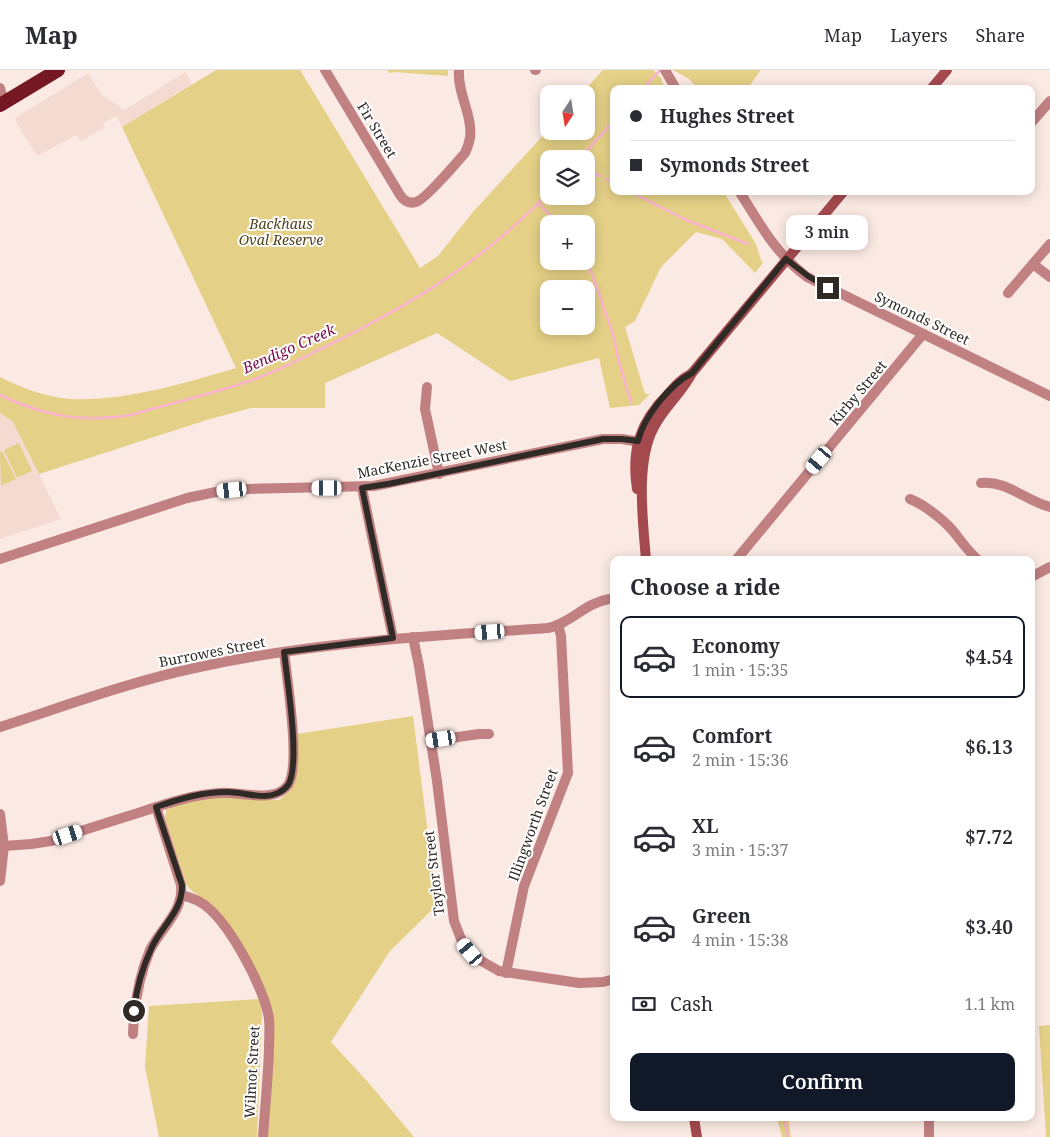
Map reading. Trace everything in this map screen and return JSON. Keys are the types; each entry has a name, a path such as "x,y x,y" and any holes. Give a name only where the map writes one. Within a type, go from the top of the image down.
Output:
{"highway":[{"path":"2,104 58,70"}],"main road":[{"path":"934,85 947,70"},
{"path":"646,556 643,519 642,442 686,384 692,373 841,195"},
{"path":"694,1121 697,1137"}],"street":[{"name":"Fir Street","path":"325,70 400,195 408,202 417,202 424,198 467,148 470,132 458,80 458,70"},
{"path":"665,71 674,85"},
{"path":"0,88 2,104"},
{"path":"1035,119 1050,102"},
{"name":"Symonds Street","path":"742,195 771,242 786,259 816,282 1050,396"},
{"path":"1008,293 1050,244"},
{"path":"1033,264 1050,277"},
{"name":"Kirby Street","path":"739,556 923,334"},
{"path":"427,387 425,408 438,474"},
{"name":"MacKenzie Street West","path":"0,558 202,494 247,489 362,488 603,439 642,442"},
{"path":"981,483 999,484 1050,507"},
{"path":"362,488 393,638"},
{"path":"910,499 923,506 949,528 958,537 966,550 973,556"},
{"path":"1035,575 1050,567"},
{"name":"Burrowes Street","path":"0,726 151,678 197,667 284,652 393,638 548,628 558,625 588,606 609,599"},
{"name":"Illingworth Street","path":"506,973 522,893 568,773 561,636 558,625"},
{"name":"Taylor Street","path":"413,637 419,666 456,928 463,944 478,960 495,970 506,973 580,983 610,980"},
{"path":"4,846 51,841 176,800 209,793 225,792 265,796 274,795 282,791 288,785 291,778 294,756 284,652"},
{"path":"430,741 489,734"},
{"path":"133,1034 135,1002 147,959 182,896 182,885 156,807"},
{"path":"0,814 4,846 0,881"},
{"name":"Wilmot Street","path":"182,896 200,902 226,928 259,987 267,1009 269,1033 268,1071 263,1137"},
{"path":"929,1121 929,1137"}],"shaded area":[{"path":"185,72 192,84 122,127 116,116 103,123 105,127 81,141 76,135 37,156 16,122 15,118 88,73 102,95 125,110"},
{"path":"0,413 13,422 61,519 0,539"}],"green space":[{"name":"Backhaus Oval Reserve","path":"216,70 300,70 420,268 438,256 473,212 540,139 595,140 595,85 589,85 603,70 653,70 661,78 664,85 610,85 610,195 725,195 756,244 763,263 755,273 722,239 696,232 661,267 635,321 625,327 645,394 650,394 639,405 610,408 599,358 510,381 437,333 325,383 325,408 251,408 210,419 39,474 13,422 0,413 0,377 43,394 70,399 111,398 196,380 236,368 122,127"},
{"path":"387,70 448,70 448,76 389,73"},
{"path":"673,70 761,70 750,85 694,85 689,79"},
{"path":"19,443 32,471 17,478 4,450"},
{"path":"2,451 16,479 1,486 0,452"},
{"path":"413,716 437,905 390,951 331,1042 414,1137 267,1137 273,1015 215,908 186,884 165,818 166,810 172,806 202,798 229,797 279,800 290,791 295,780 298,763 297,734"},
{"path":"259,999 262,1012 257,1137 159,1137 145,1067 149,1006"},
{"path":"1050,1025 1050,1137 1046,1137 1039,1026"},
{"path":"778,1121 788,1121 791,1137 782,1137"}],"waterway":[{"name":"Bendigo Creek","path":"647,85 660,70"},
{"name":"Bendigo Creek","path":"587,150 610,125"},
{"path":"595,174 600,176"},
{"path":"606,179 610,181"},
{"path":"637,195 684,219 748,244"},
{"name":"Bendigo Creek","path":"0,395 32,408 63,416 79,418 112,417 130,415 257,378 329,345 418,297 446,279 499,239 540,201"},
{"path":"538,203 550,215"},
{"path":"590,270 613,334 631,403"},
{"path":"785,1121 788,1137"}],"route":[{"path":"134,1011 150,950 178,906 182,896 182,885 156,807 193,795 225,792 265,796 274,795 282,791 288,785 291,778 294,756 284,652 393,638 362,488 603,439 616,438 638,441 648,417 661,400 681,379 692,373 786,259 794,267 828,288"}]}
